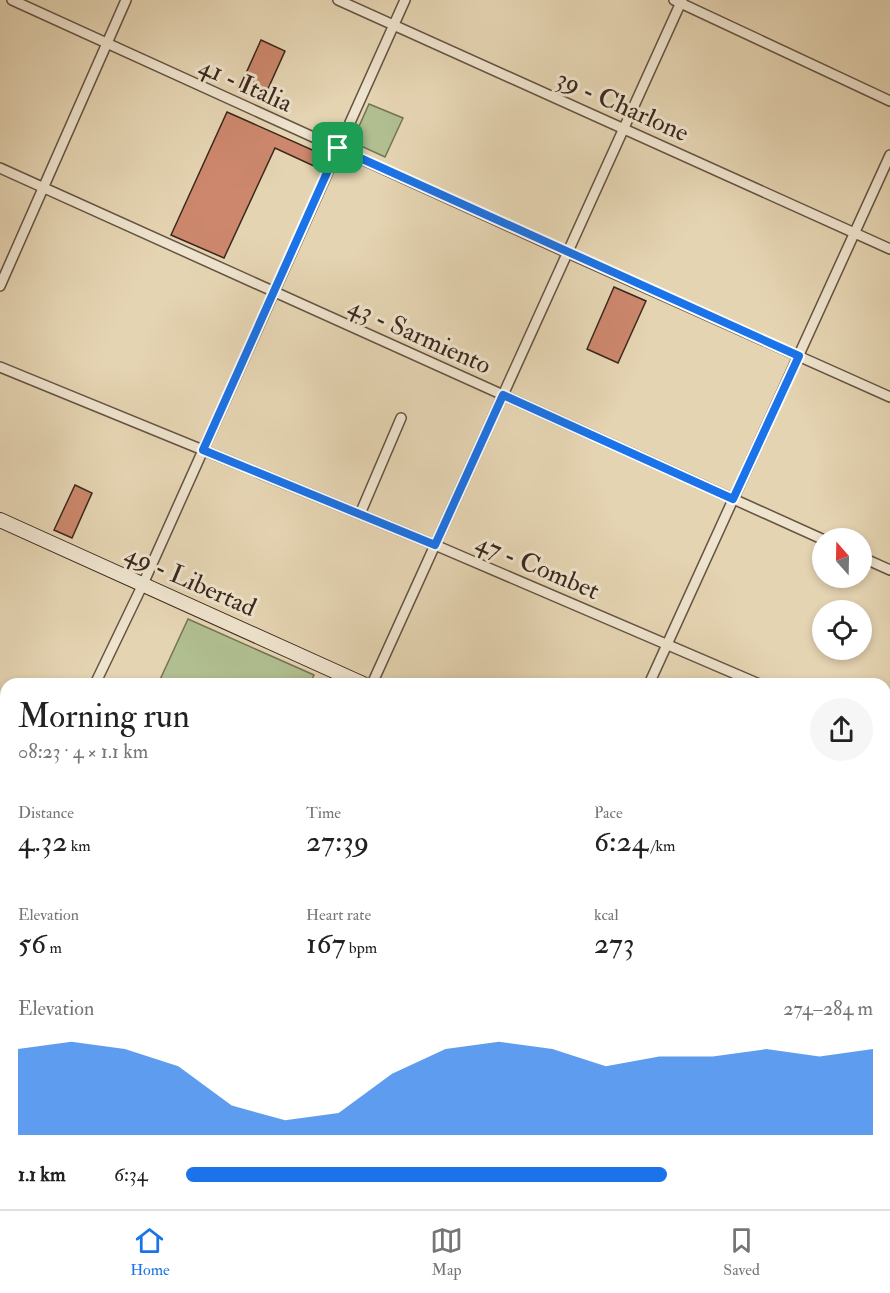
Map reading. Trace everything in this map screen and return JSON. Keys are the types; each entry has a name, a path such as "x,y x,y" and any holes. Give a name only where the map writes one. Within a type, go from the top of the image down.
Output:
{"street":[{"name":"41 - Italia","path":"12,0 567,253 890,397"},
{"path":"0,286 126,0"},
{"name":"39 - Charlone","path":"338,0 890,249"},
{"path":"98,678 143,585 405,0"},
{"path":"375,678 624,128 679,1 890,101"},
{"path":"652,678 890,155"},
{"name":"43 - Sarmiento","path":"0,168 812,535"},
{"name":"47 - Combet","path":"0,367 435,545 745,678"},
{"path":"360,514 401,418"},
{"name":"49 - Libertad","path":"0,520 350,678"},
{"path":"872,562 890,570"}],"green space":[{"path":"369,104 403,118 385,157 352,142"},
{"path":"188,619 314,675 313,678 161,678"}],"building":[{"path":"261,40 285,51 262,102 238,91"},
{"path":"227,112 317,152 319,158 316,167 275,148 224,258 171,235"},
{"path":"614,287 646,301 618,363 587,349"},
{"path":"75,485 92,493 72,538 54,530"}],"route":[{"path":"338,148 799,356 733,499 503,395 435,545 203,450 338,148"}]}
